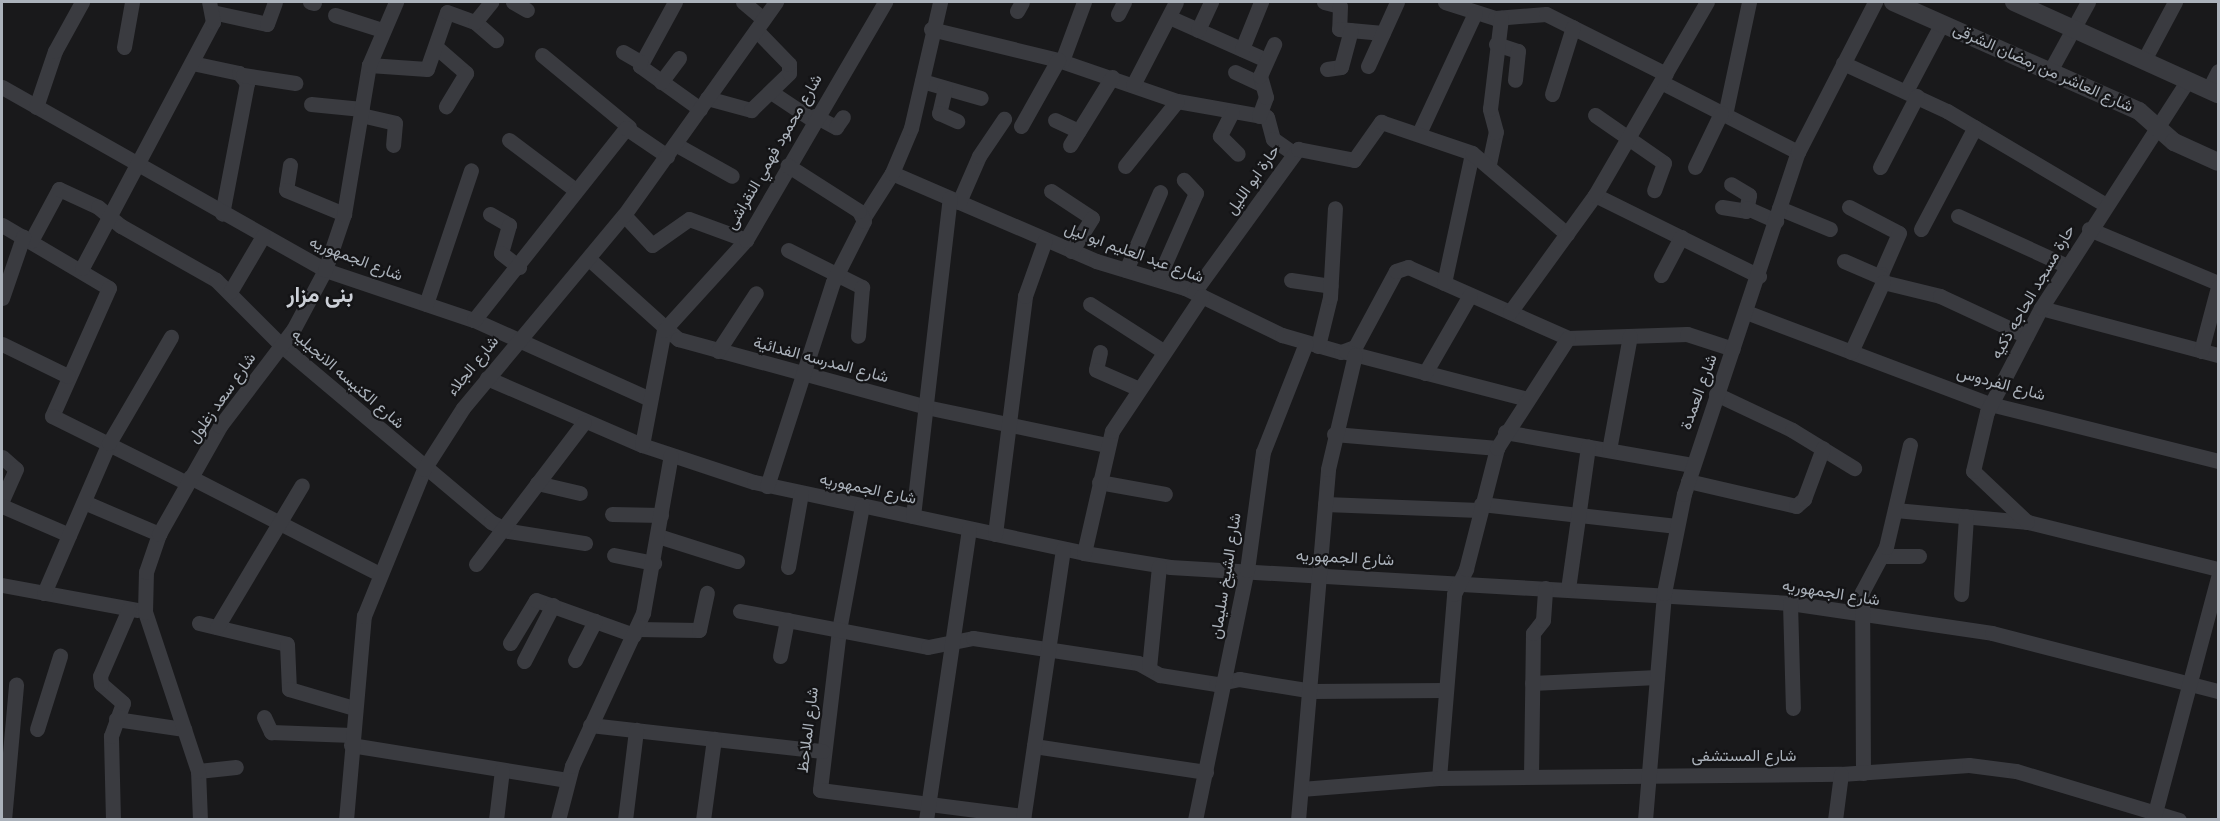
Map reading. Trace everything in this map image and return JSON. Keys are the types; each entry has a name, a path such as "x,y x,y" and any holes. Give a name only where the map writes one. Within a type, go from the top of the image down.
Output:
{"street":[{"path":"36,107 56,51 82,2"},
{"path":"82,268 192,63 211,7 267,24 275,2"},
{"name":"شارع سعد زغلول","path":"200,819 198,771 146,612 146,572 159,534 220,426 282,346 325,270 344,214 369,65 382,30 396,2"},
{"path":"475,22 491,2"},
{"path":"513,2 527,10"},
{"path":"640,62 675,2"},
{"path":"623,52 640,62 661,82 704,103 750,110 771,92 791,67 743,2"},
{"name":"شارع الجلاء","path":"346,819 359,638 378,573 424,469 487,378 624,215 776,2"},
{"name":"شارع محمود فهمي النقراشى","path":"664,330 746,240 814,118 885,2"},
{"path":"766,486 836,274 864,217 892,173 922,81 931,29 940,2"},
{"path":"1021,126 1060,61 1084,2"},
{"path":"1132,85 1176,2"},
{"path":"1198,30 1212,2"},
{"path":"1242,50 1261,2"},
{"path":"1324,2 1340,6 1338,27 1383,33"},
{"path":"1368,66 1397,2"},
{"path":"1445,2 1475,13 1553,9 1574,27 1723,114 1798,152"},
{"path":"1510,312 1595,195 1707,2"},
{"path":"1695,167 1723,114 1749,2"},
{"name":"شارع العمدة","path":"1645,819 1664,593 1692,465 1759,276 1798,152 1875,2"},
{"name":"شارع العاشر من رمضان الشرقى","path":"1893,2 2139,111 2174,142 2218,162"},
{"path":"2014,2 2214,92 2218,71"},
{"path":"2050,71 2088,2"},
{"path":"2144,60 2175,2"},
{"path":"124,47 128,3"},
{"path":"369,65 427,69 451,6 496,40"},
{"path":"1489,164 1496,132 1490,109 1496,44 1511,12"},
{"path":"1420,131 1475,13"},
{"path":"335,15 382,30"},
{"path":"1169,17 1266,60"},
{"path":"1880,167 1942,23"},
{"path":"1552,94 1574,27"},
{"path":"931,29 1060,61 1177,101 1260,116 1270,121 1273,139 1293,153"},
{"path":"1327,69 1341,67 1351,30"},
{"path":"1260,116 1266,97 1261,84 1266,60 1274,44"},
{"path":"1496,44 1518,51 1515,80"},
{"path":"436,46 466,73 446,106"},
{"path":"542,56 629,127 671,150 732,176"},
{"path":"661,82 679,58"},
{"path":"192,63 243,75 295,83"},
{"path":"1843,63 1911,93 1975,127 2106,205"},
{"path":"1234,72 1261,84"},
{"path":"222,214 247,83 243,75"},
{"path":"1070,145 1112,77"},
{"name":"حارة مسجد الحاجه ذكيه","path":"2027,522 1973,471 1990,404 2041,308 2188,80"},
{"path":"922,81 981,98"},
{"path":"945,88 939,113 957,121"},
{"path":"771,92 814,118 836,127 843,117"},
{"name":"شارع الجمهوريه","path":"4,93 36,107 222,214 325,270 474,321 650,399"},
{"path":"1125,166 1177,101"},
{"path":"311,104 361,112 395,123 393,145"},
{"path":"1232,112 1220,136 1238,154"},
{"path":"1594,115 1665,165 1654,190"},
{"path":"913,516 955,200 979,156 993,143 1004,119"},
{"path":"1055,120 1079,131"},
{"name":"حارة ابو الليل","path":"1084,553 1107,445 1137,388 1293,153 1306,147 1351,160 1381,122 1420,131 1472,153 1489,164 1567,234"},
{"path":"474,321 519,267 574,189 629,127"},
{"path":"1921,229 1975,127"},
{"path":"509,140 574,189"},
{"path":"1444,283 1472,153"},
{"path":"290,165 286,190 344,214"},
{"path":"787,165 864,217"},
{"path":"426,304 471,170"},
{"name":"شارع عبد العليم ابو ليل","path":"892,173 1071,251 1198,294 1312,344 1528,399"},
{"path":"1158,279 1196,193 1184,180"},
{"path":"1722,207 1743,212 1747,208 1749,195 1731,184"},
{"name":"شارع الكنيسه الانجيليه","path":"27,239 59,189 110,216 230,292 282,346 424,469 502,529 585,543"},
{"path":"1051,191 1092,218 1071,251"},
{"path":"1125,270 1160,192"},
{"path":"1595,195 1759,276"},
{"path":"1849,207 1899,233 1851,352"},
{"name":"شارع الشيخ سليمان","path":"1195,819 1226,682 1247,570 1266,440 1312,344 1331,286 1335,208"},
{"path":"1747,208 1830,229"},
{"path":"490,214 509,225 501,253 519,267"},
{"path":"624,215 652,245 689,219 746,240"},
{"path":"1958,216 2067,266"},
{"path":"2,225 82,268 109,288 52,408 56,419 189,480 378,573"},
{"path":"2090,229 2218,285 2201,351"},
{"path":"230,292 263,236"},
{"path":"1661,275 1681,237"},
{"path":"2,296 27,239"},
{"path":"995,534 1012,422 1025,296 1045,240"},
{"path":"788,250 863,289 858,336"},
{"name":"شارع المدرسه الفدائية","path":"589,259 664,330 718,351 926,407 1012,422 1107,445"},
{"path":"1844,261 1882,279 1940,296 2026,336"},
{"path":"1298,819 1312,691 1325,504 1334,434 1350,353 1400,268 1444,283 1568,338 1687,334 1733,349"},
{"path":"1291,280 1331,286"},
{"path":"718,351 756,293"},
{"path":"1425,373 1470,295"},
{"path":"1090,304 1163,351"},
{"path":"2041,308 2218,355"},
{"name":"شارع الفردوس","path":"1746,312 1990,404 2218,460"},
{"path":"642,445 664,330"},
{"path":"1609,450 1630,336"},
{"path":"44,593 109,443 171,337"},
{"path":"1439,778 1444,690 1454,594 1460,582 1497,448 1505,432 1568,338"},
{"path":"2,344 68,376"},
{"path":"1100,352 1095,365 1098,372 1137,388"},
{"name":"شارع الجمهوريه","path":"487,378 584,422 642,445 766,486 1084,553 1159,566 1664,593 1790,603 1992,633 2218,691"},
{"path":"1716,394 1822,448 1854,468"},
{"path":"476,564 584,422"},
{"path":"1505,432 1692,465"},
{"path":"1334,434 1497,448"},
{"path":"1863,773 1863,584 1882,556 1910,445"},
{"path":"1568,589 1588,446"},
{"path":"1688,481 1796,506 1804,499 1822,448"},
{"path":"558,819 567,780 590,725 636,632 654,563 671,455"},
{"path":"2,457 16,469 2,501"},
{"path":"1099,482 1165,494"},
{"path":"537,483 580,493"},
{"path":"217,627 302,485"},
{"path":"788,567 801,493"},
{"path":"84,502 159,534"},
{"path":"1325,504 1480,507 1677,526"},
{"path":"2,506 69,535"},
{"name":"شارع الملاحظ","path":"862,506 839,630 823,752 822,793 927,812 1023,818"},
{"path":"1895,510 2027,522 2218,569"},
{"path":"612,514 662,515"},
{"path":"1961,594 1966,516"},
{"path":"927,812 950,643 969,529"},
{"path":"658,536 737,561"},
{"path":"1023,818 1046,649 1063,549"},
{"path":"614,555 654,563"},
{"path":"1882,556 1919,556"},
{"path":"1149,668 1159,566"},
{"path":"2153,816 2218,577"},
{"path":"2,585 146,612"},
{"path":"1531,776 1533,633 1543,620 1545,588"},
{"path":"510,643 533,602 553,605 595,621 636,632 699,630 707,592"},
{"path":"1790,603 1793,708"},
{"path":"524,661 553,605"},
{"path":"113,819 116,719 122,699 101,684 100,676 129,609"},
{"path":"740,611 928,646 973,638 1046,649 1149,668 1160,675 1312,691 1444,690"},
{"path":"780,656 787,620"},
{"path":"575,660 595,621"},
{"path":"199,623 287,645 289,689 354,708"},
{"path":"11,729 44,730 60,656"},
{"path":"1532,683 1657,677"},
{"path":"3,819 16,685"},
{"path":"264,717 271,732 352,740 502,770 567,780"},
{"path":"116,719 184,729"},
{"path":"590,725 823,752"},
{"path":"625,819 636,730"},
{"path":"703,819 714,739"},
{"path":"1034,746 1206,772"},
{"path":"198,771 236,767"},
{"name":"شارع المستشفى","path":"1301,789 1439,778 1649,773 1841,774 1992,767 2153,816 2179,819"},
{"path":"496,819 502,770"},
{"path":"1835,819 1841,774"}],"district":[{"name":"بنى مزار","path":"320,295"}]}
